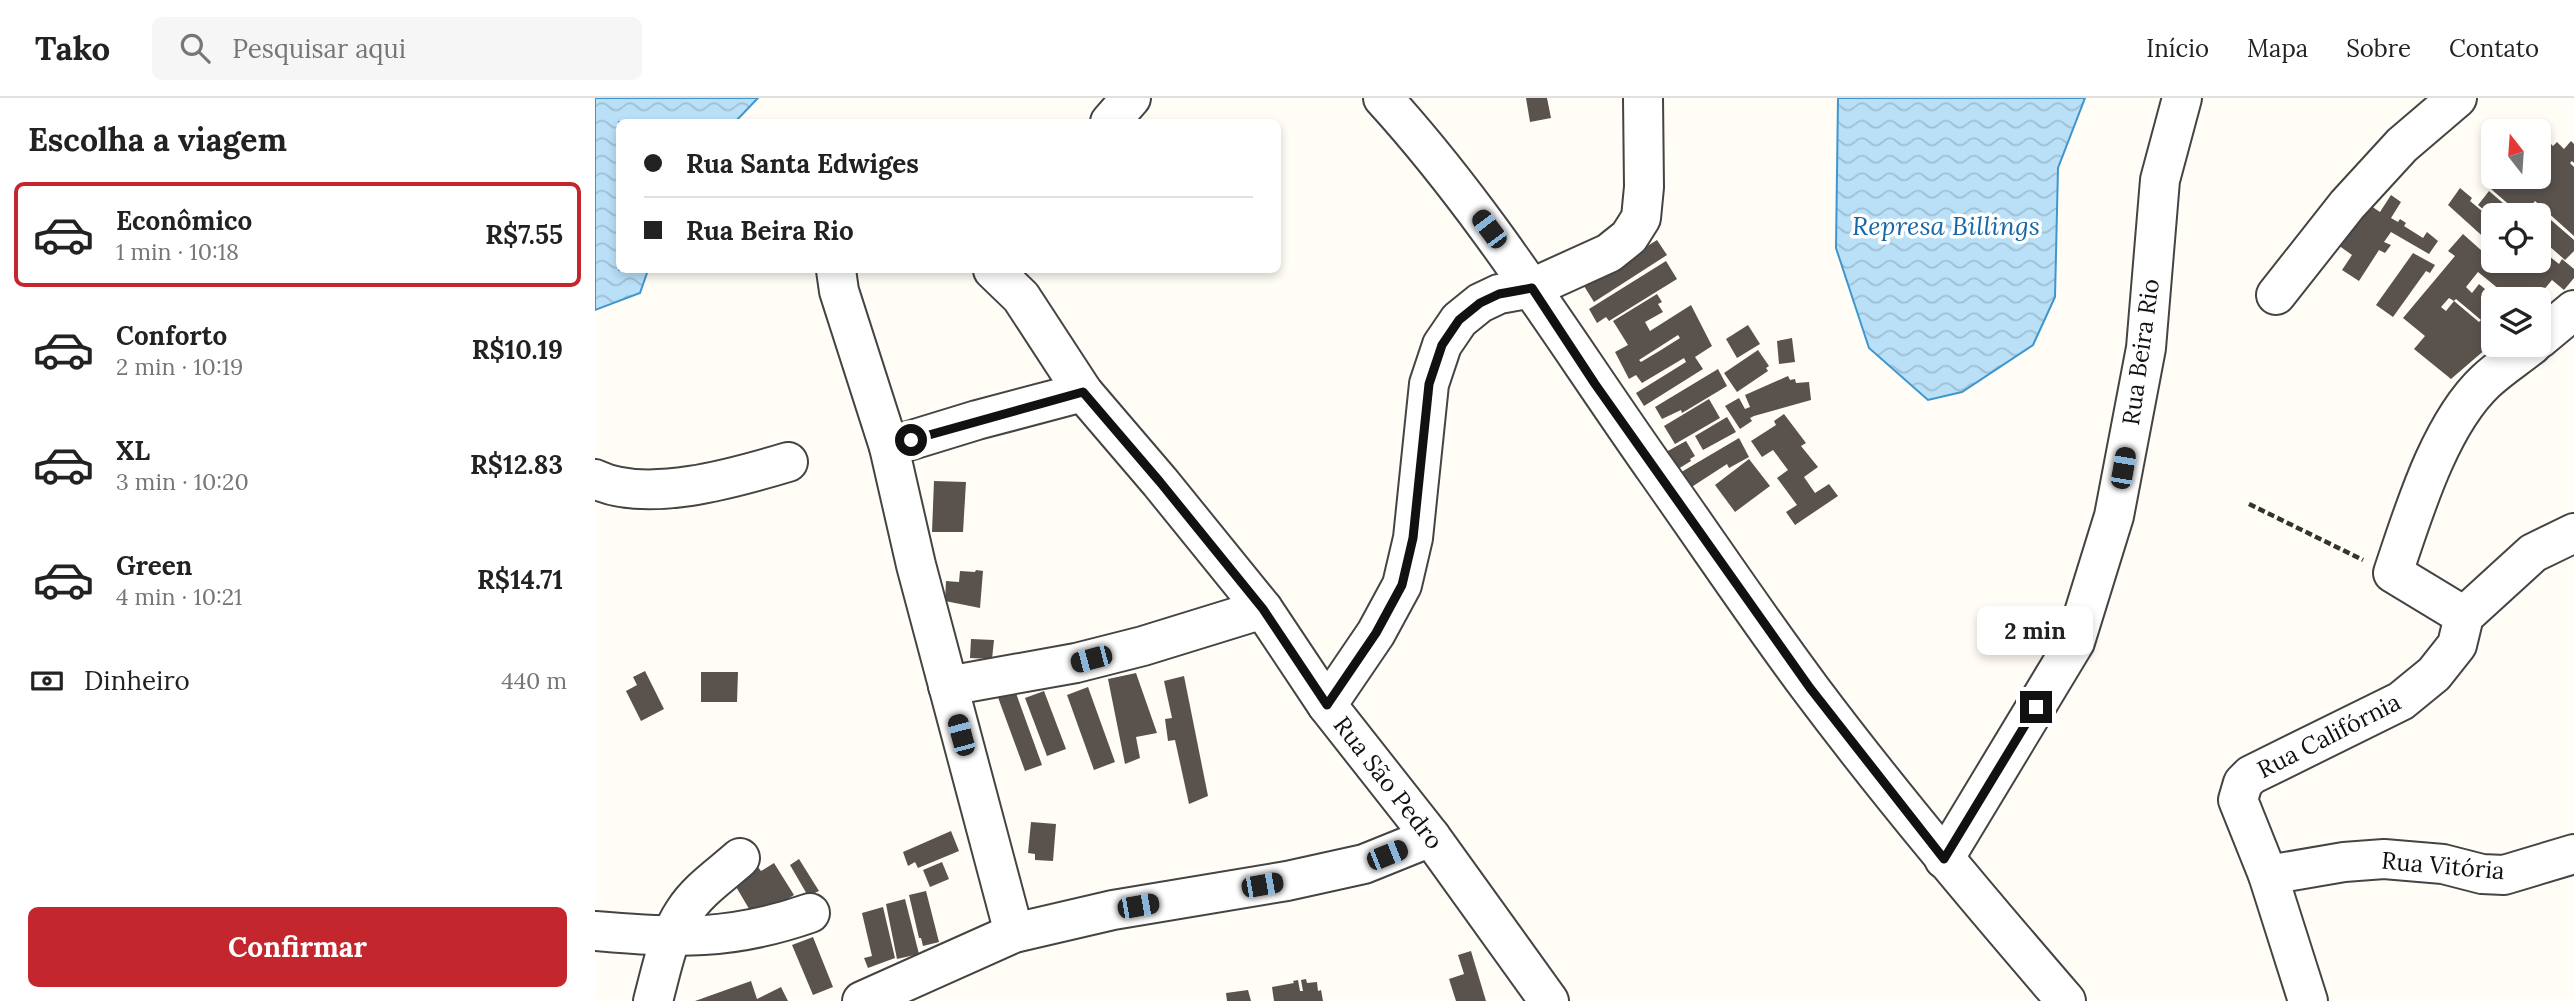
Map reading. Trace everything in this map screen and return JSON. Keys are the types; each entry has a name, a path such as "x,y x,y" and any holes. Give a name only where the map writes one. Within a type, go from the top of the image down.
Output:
{"street":[{"path":"1113,119 1131,98"},
{"path":"1383,98 1460,189 1532,288 1595,384 1810,688 1944,859 2066,1001"},
{"path":"1327,705 1376,633 1402,585 1413,538 1429,384 1442,345 1459,320 1480,303 1499,294 1532,288 1609,253 1629,237 1641,218 1644,187 1643,98"},
{"name":"Rua Beira Rio","path":"1944,859 2075,642 2115,516 2146,348 2160,180 2182,98"},
{"path":"2276,295 2375,174 2402,145 2457,98"},
{"path":"836,273 839,291 889,447 916,565 1014,933"},
{"name":"Rua São Pedro","path":"1000,273 1027,284 1083,392 1263,609 1327,705 1431,837 1549,1001"},
{"path":"2551,329 2574,310"},
{"path":"2517,357 2485,382 2459,415 2422,487 2393,573 2464,616 2533,553 2574,533"},
{"path":"889,447 1083,392"},
{"path":"595,479 623,488 642,490 717,481 788,462"},
{"path":"948,686 1076,663 1143,646 1263,609"},
{"name":"Rua Califórnia","path":"2308,1001 2269,875 2241,813 2238,800 2243,783 2251,775 2401,701 2434,674 2457,645 2464,616"},
{"path":"862,1001 1014,933 1113,910 1287,881 1364,864 1431,837"},
{"name":"Rua Vitória","path":"2269,875 2344,862 2384,859 2443,864 2482,874 2504,875 2574,854"},
{"path":"653,1001 671,938 683,913 698,894 740,858"},
{"path":"595,931 671,938 716,936 752,931 810,914"}],"path":[{"path":"2249,505 2393,573"}],"water":[{"path":"595,98 758,98 738,119 616,119 616,273 647,273 640,293 595,310"},
{"name":"Represa Billings","path":"1838,98 2085,98 2058,168 2055,297 2033,345 1962,392 1928,400 1869,348 1836,248"}],"building":[{"path":"1526,98 1547,98 1551,118 1530,122"},
{"path":"2571,141 2574,144 2574,163 2570,163 2574,167 2574,236 2551,215 2551,203 2507,203 2491,189 2551,189 2551,144 2553,146 2557,142 2564,149"},
{"path":"2460,188 2481,210 2481,235 2448,205"},
{"path":"2489,191 2503,203 2481,203 2481,207 2478,205"},
{"path":"2391,195 2401,202 2391,218 2398,222 2400,219 2406,223 2404,226 2423,238 2427,232 2438,241 2429,254 2391,232 2384,242 2391,245 2385,253 2379,250 2359,281 2342,270 2352,255 2338,245 2365,202 2380,212"},
{"path":"2551,220 2574,240 2574,251 2565,260 2551,248"},
{"path":"2463,234 2481,250 2481,273 2551,273 2551,258 2559,264 2562,259 2574,269 2574,278 2564,290 2552,280 2546,287 2496,287 2478,272 2466,287 2472,293 2479,284 2483,287 2481,353 2451,379 2414,349 2425,336 2403,318 2455,256 2448,251","holes":["2449,298 2454,301 2446,311 2441,307","2456,299 2481,320 2479,322 2454,301"]},
{"path":"1657,240 1667,255 1594,302 1584,286"},
{"path":"2413,253 2435,265 2430,273 2426,271 2393,317 2376,305"},
{"path":"1666,261 1677,279 1609,321 1606,317 1597,323 1589,309"},
{"path":"1657,294 1662,302 1658,304 1663,312 1645,322 1650,331 1691,305 1712,346 1695,357 1703,369 1644,406 1636,393 1686,362 1684,358 1642,383 1636,375 1629,379 1615,352 1628,345 1613,321","holes":["1678,335 1680,338 1641,362 1639,360"]},
{"path":"1748,325 1760,344 1737,358 1726,339"},
{"path":"1792,338 1795,362 1779,364 1777,341"},
{"path":"1758,350 1769,366 1766,368 1768,371 1737,392 1724,373"},
{"path":"1718,369 1727,386 1682,413 1681,410 1662,419 1655,407"},
{"path":"1788,376 1790,380 1795,379 1796,383 1809,382 1811,400 1754,416 1750,418 1752,421 1740,429 1725,406 1739,398 1745,409 1750,407 1745,395"},
{"path":"1709,399 1720,418 1675,444 1664,426"},
{"path":"1784,414 1806,443 1801,446 1818,467 1804,477 1815,493 1829,484 1838,496 1795,525 1786,512 1797,505 1777,478 1788,470 1773,450 1762,457 1751,441 1776,425 1774,421"},
{"path":"1727,417 1736,432 1703,450 1695,436"},
{"path":"1739,438 1749,457 1729,468 1727,464 1687,490 1678,474"},
{"path":"1686,441 1695,456 1678,469 1657,457"},
{"path":"1749,459 1770,486 1735,512 1715,485"},
{"path":"934,481 966,482 963,532 932,532"},
{"path":"960,571 983,571 980,608 945,601 946,581 959,582"},
{"path":"971,639 994,640 992,659 970,658"},
{"path":"645,671 664,709 641,721 626,691 637,685 633,677"},
{"path":"701,672 738,672 737,702 701,702"},
{"path":"1136,673 1157,733 1136,737 1140,758 1125,764 1108,679"},
{"path":"1184,676 1208,796 1189,804 1175,740 1168,741 1165,719 1172,718 1164,681"},
{"path":"1013,685 1042,765 1025,771 996,692"},
{"path":"1088,687 1115,762 1094,770 1067,695"},
{"path":"1044,691 1066,749 1047,756 1025,698"},
{"path":"1031,822 1056,824 1053,861 1035,860 1035,854 1028,853"},
{"path":"951,831 959,851 918,868 915,862 908,866 903,852"},
{"path":"799,859 819,891 808,896 790,865"},
{"path":"942,862 949,879 930,887 923,870"},
{"path":"774,863 794,895 755,919 735,885 748,878 746,874 758,867 761,871"},
{"path":"926,891 939,942 923,946 909,895"},
{"path":"905,899 919,954 897,959 886,904"},
{"path":"883,907 895,958 868,968 864,958 872,956 862,913"},
{"path":"813,937 833,987 813,995 792,945"},
{"path":"1471,951 1486,1001 1456,1001 1449,979 1464,974 1458,955"},
{"path":"1306,979 1307,983 1317,982 1323,1001 1274,1001 1272,987 1298,980 1300,991 1303,991 1301,980"},
{"path":"751,981 757,999 781,987 788,1001 695,1001"},
{"path":"1248,990 1251,1001 1227,1001 1226,993"}],"route":[{"path":"911,440 1083,392 1263,609 1327,705 1376,633 1402,585 1413,538 1429,384 1442,345 1459,320 1480,303 1499,294 1532,288 1595,384 1810,688 1944,859 2036,707"}]}
